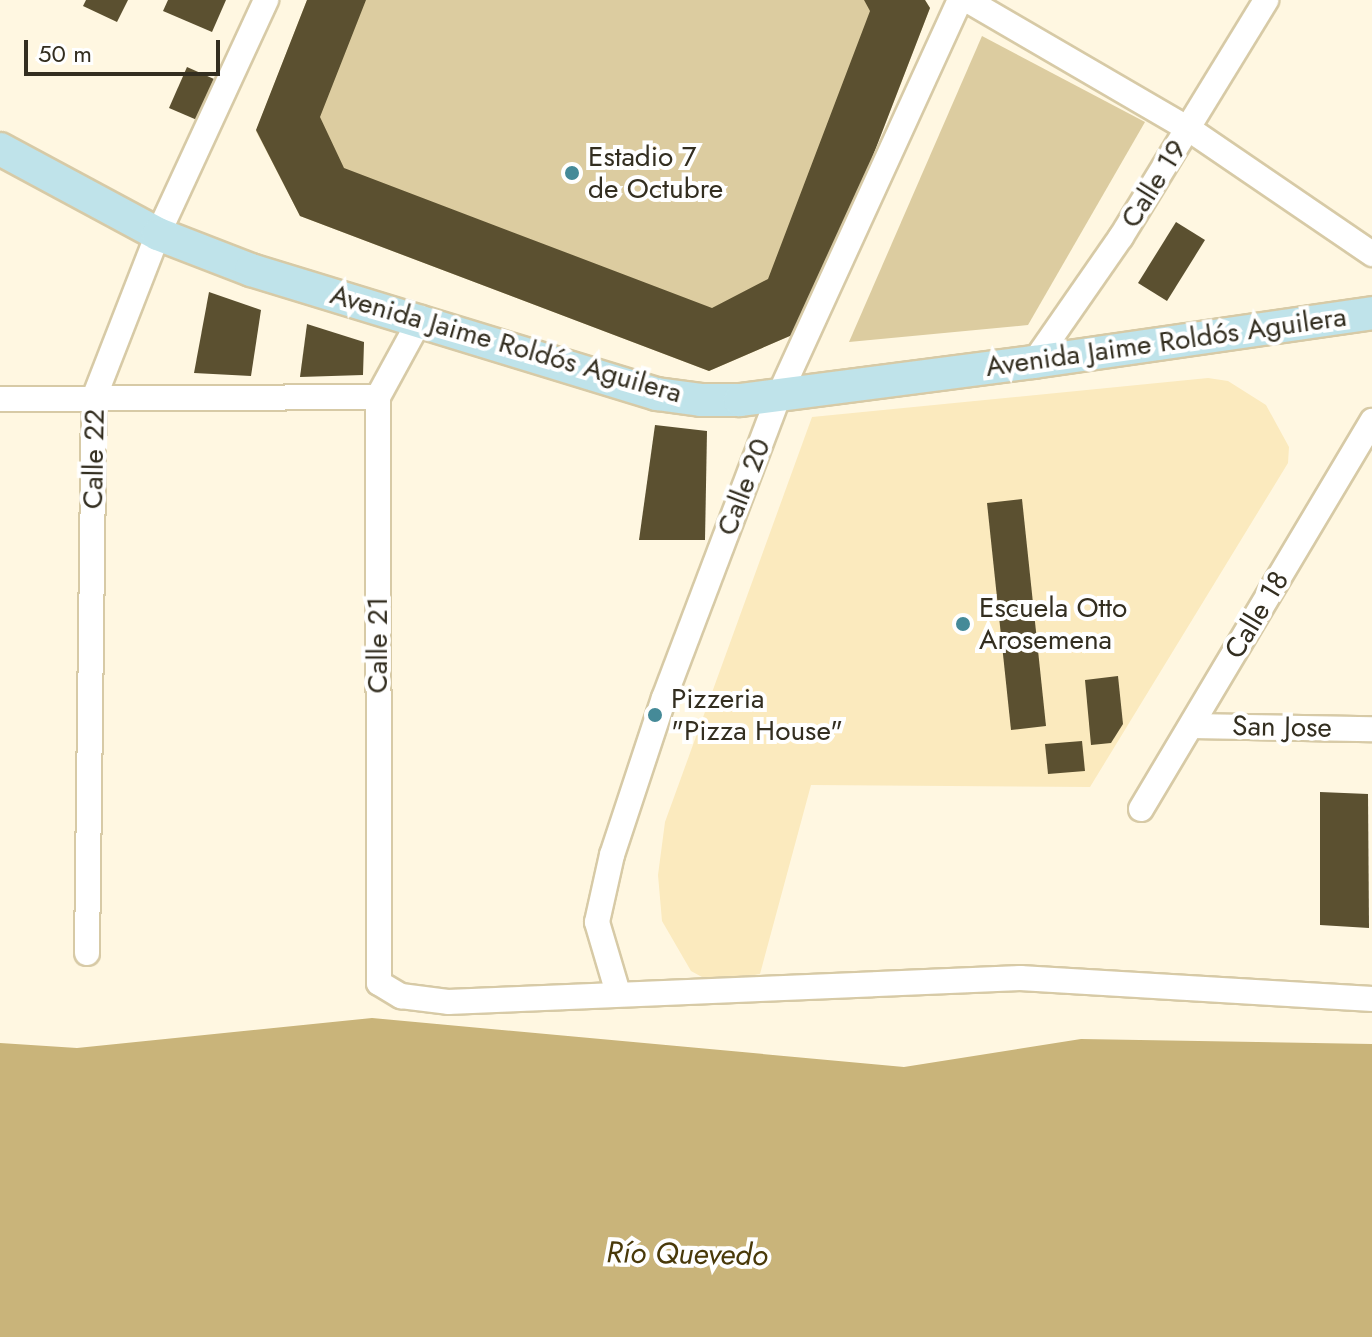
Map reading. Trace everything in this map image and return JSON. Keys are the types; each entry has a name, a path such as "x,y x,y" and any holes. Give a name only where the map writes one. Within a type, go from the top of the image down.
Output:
{"main road":[{"name":"Avenida Jaime Roldós Aguilera","path":"0,149 158,234 251,270 421,318 657,394 714,400 780,393 1034,362 1372,313"}],"street":[{"name":"Calle 22","path":"87,953 94,398 158,234 266,0"},
{"name":"Calle 20","path":"618,993 597,922 612,855 664,698 780,393 960,0"},
{"path":"967,0 1189,129 1372,254"},
{"name":"Calle 19","path":"1034,362 1189,129 1266,0"},
{"name":"Calle 21","path":"421,318 378,397 379,983 401,996 448,1002 618,993"},
{"path":"0,399 378,397"},
{"name":"Calle 18","path":"1141,809 1372,421"},
{"name":"San Jose","path":"1192,726 1372,729"},
{"path":"618,993 1020,978 1372,999"}],"shaded area":[{"name":"Estadio 7 de Octubre","path":"307,0 925,0 930,8 806,329 709,371 300,216 256,131"},
{"path":"982,36 1145,122 1028,325 849,342"},
{"name":"Escuela Otto Arosemena","path":"1208,378 1228,381 1266,405 1289,447 1288,463 1090,787 811,785 760,974 713,983 691,971 662,921 658,875 665,822 812,417"}],"water":[{"name":"Río Quevedo","path":"372,1018 904,1067 1081,1039 1372,1044 1372,1337 0,1337 0,1043 77,1048"}],"building":[{"path":"86,0 128,0 117,22 83,6"},
{"path":"168,0 226,0 212,32 163,11"},
{"name":"Estadio 7 de Octubre","path":"307,0 366,0 320,117 344,168 712,308 768,279 870,11 864,0 925,0 930,8 806,329 709,371 300,216 256,130"},
{"path":"187,67 214,79 197,120 169,108"},
{"path":"1176,222 1205,240 1167,301 1138,283"},
{"path":"209,292 261,310 251,376 194,373"},
{"path":"307,324 364,342 363,375 300,377"},
{"path":"655,425 707,431 705,540 639,540"},
{"path":"1022,499 1046,726 1011,730 987,503"},
{"path":"1118,676 1123,724 1111,743 1091,745 1085,680"},
{"path":"1082,741 1085,771 1048,774 1045,744"},
{"path":"1320,792 1368,794 1369,928 1320,925"}],"place":[{"name":"Estadio 7 de Octubre","path":"572,173"},
{"name":"Escuela Otto Arosemena","path":"963,624"},
{"name":"Pizzeria \"Pizza House\"","path":"655,715"}]}
